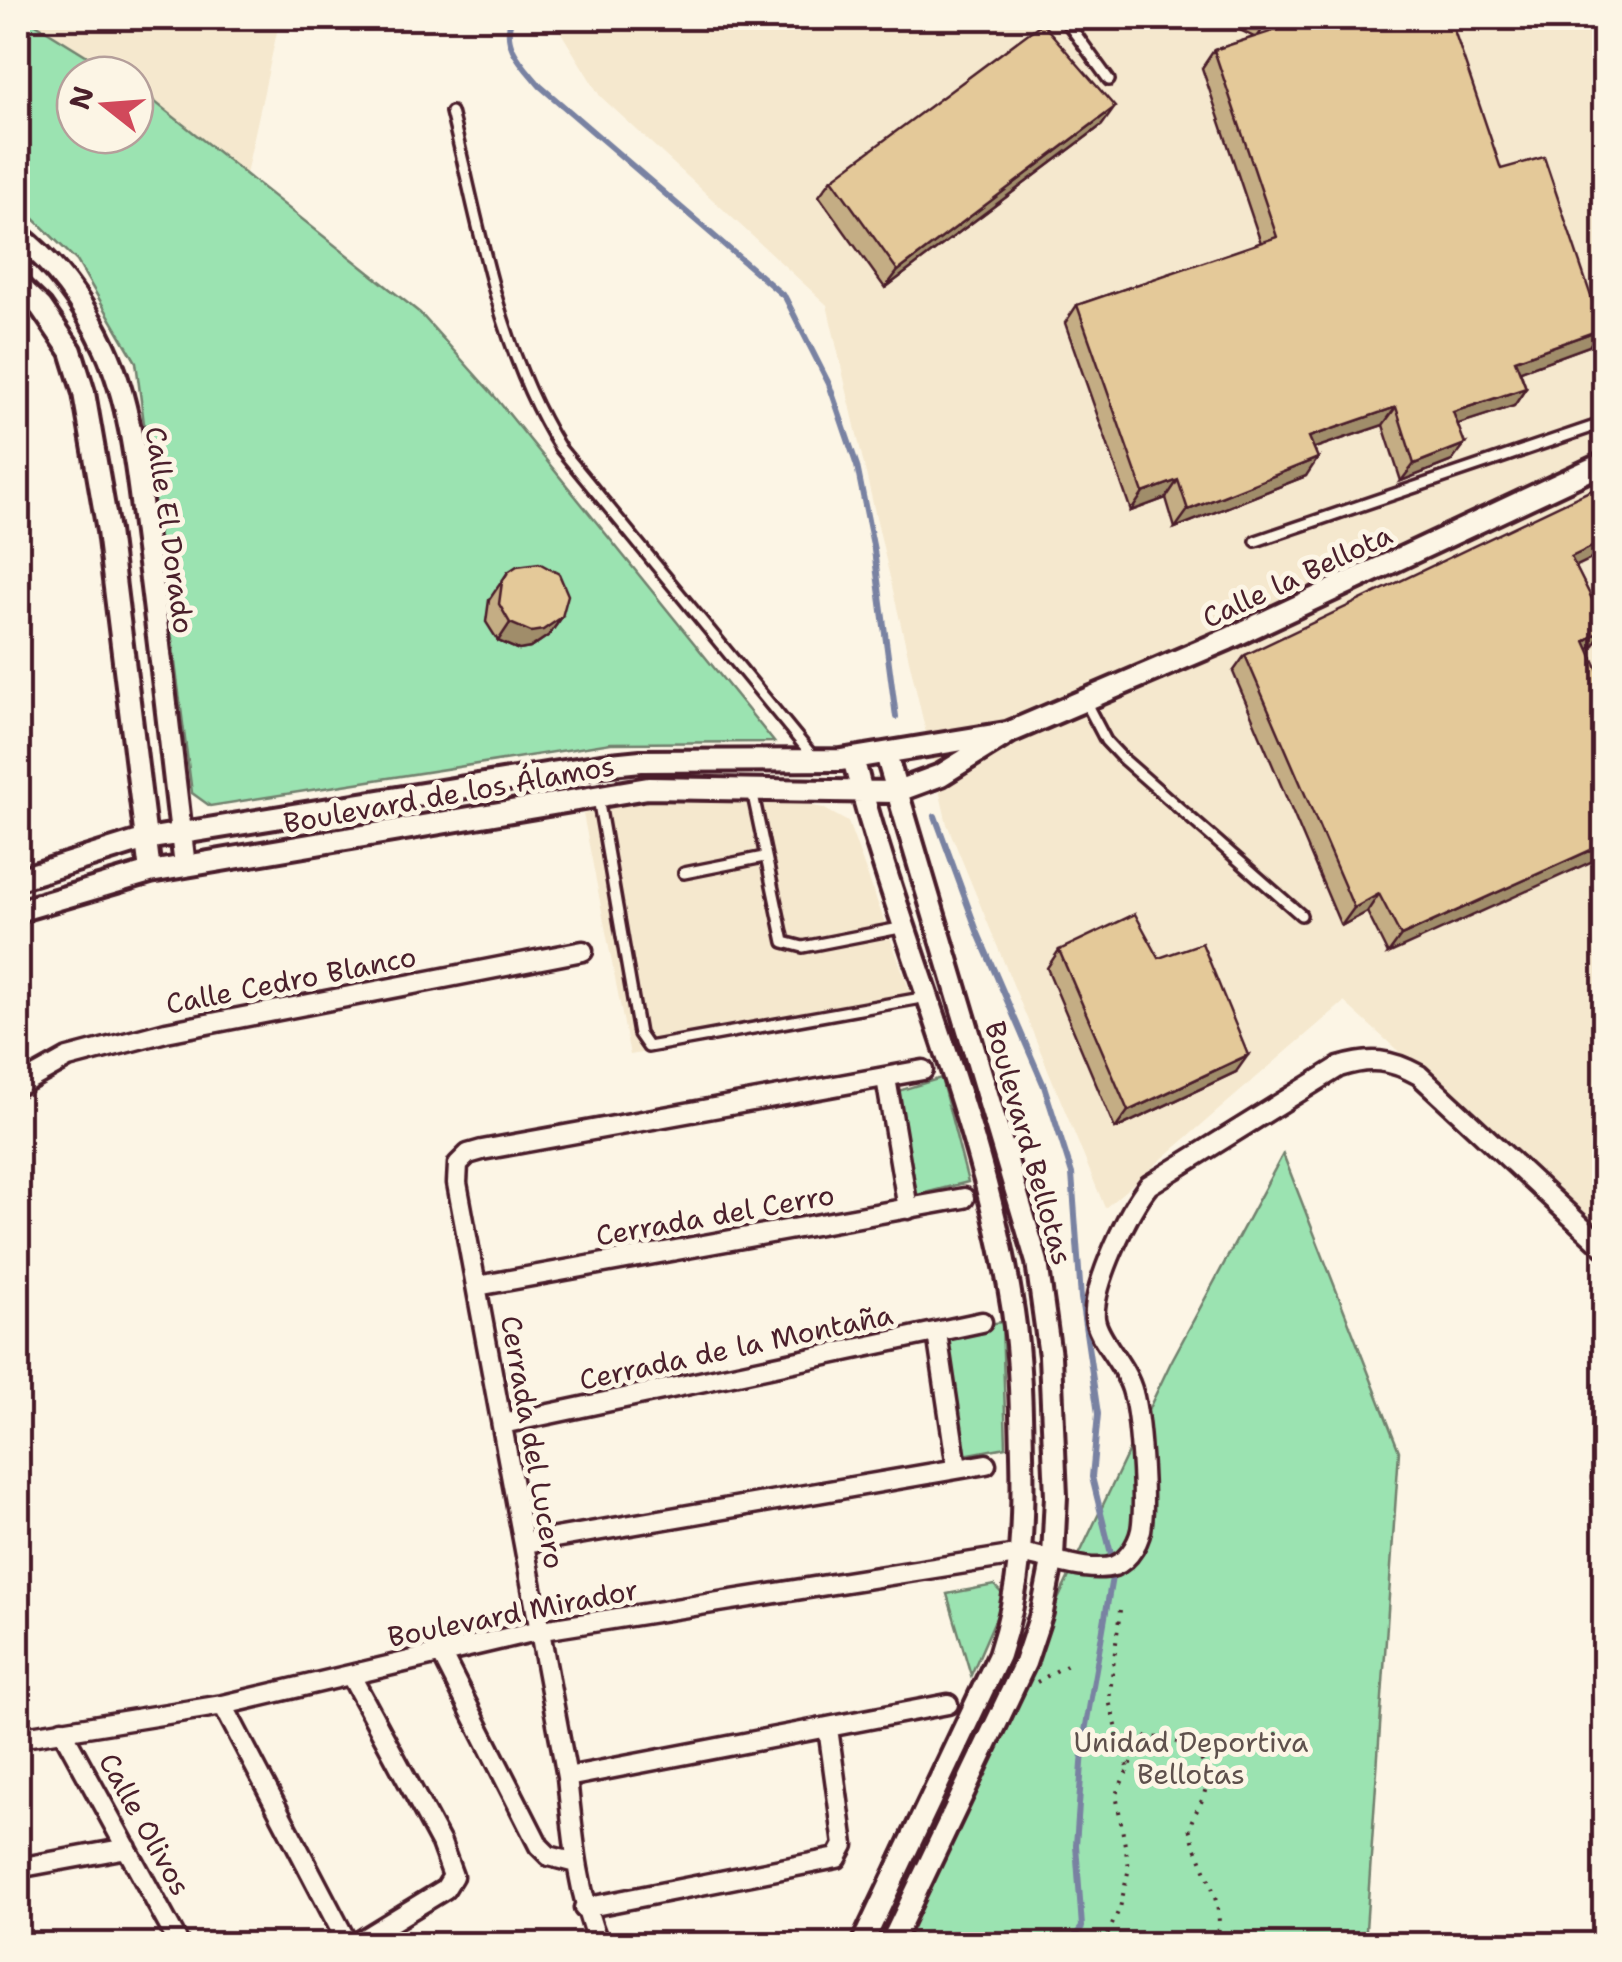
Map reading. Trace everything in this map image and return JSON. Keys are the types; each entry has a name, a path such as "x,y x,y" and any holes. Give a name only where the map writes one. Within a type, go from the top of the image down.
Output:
{"street":[{"name":"Calle El Dorado","path":"18,235 45,257 82,305 106,350 124,401 149,560 186,866"},
{"path":"18,285 42,308 71,350 84,394 108,532 150,872"},
{"name":"Calle la Bellota","path":"896,792 940,774 1010,732 1086,703 1598,466"},
{"name":"Calle la Bellota","path":"886,754 1010,732"},
{"name":"Boulevard de los Álamos","path":"18,879 146,839 600,765 816,760 886,754"},
{"name":"Boulevard Bellotas","path":"886,754 1015,1184 1045,1306 1054,1418 1053,1557 1042,1612 1008,1700 891,1944"},
{"name":"Boulevard Bellotas","path":"853,758 986,1193 1014,1314 1021,1398 1023,1554 1013,1612 978,1703 862,1944"},
{"name":"Boulevard de los Álamos","path":"18,911 150,872 648,788 896,792"},
{"name":"Calle Cedro Blanco","path":"18,1086 68,1058 150,1036 582,951"},
{"path":"948,1063 976,1056"},
{"name":"Boulevard Mirador","path":"18,1738 223,1705 536,1631 1023,1554 1087,1566 1114,1566 1134,1550 1142,1524 1134,1394 1120,1359 1095,1320 1097,1301 1134,1203 1149,1184 1339,1068 1362,1060 1393,1061 1419,1075 1604,1247"},
{"path":"908,1209 886,1078 923,1070"},
{"name":"Cerrada del Lucero","path":"599,1944 584,1908 566,1778 536,1631 526,1543 457,1183 458,1164 482,1150 886,1078"},
{"path":"986,1193 1015,1184"},
{"name":"Cerrada del Cerro","path":"477,1286 964,1198"},
{"path":"1014,1314 1045,1306"},
{"name":"Cerrada de la Montaña","path":"502,1424 982,1322"},
{"path":"937,1333 957,1468"},
{"path":"526,1543 986,1464"},
{"path":"440,1652 532,1836 550,1856 576,1863"},
{"path":"223,1705 351,1944 445,1889 453,1876 441,1843 351,1676"},
{"path":"978,1703 1008,1700"},
{"path":"566,1778 948,1704"},
{"path":"584,1908 837,1858 844,1845 828,1728"},
{"name":"Calle Olivos","path":"62,1730 180,1944"},
{"path":"18,1868 127,1848"},
{"path":"889,1890 914,1902"}],"lane":[{"path":"1064,18 1109,80"},
{"path":"451,112 509,342 542,420 560,448 816,760"},
{"path":"1256,541 1604,423"},
{"path":"1598,466 1604,492"},
{"path":"1086,703 1106,740 1122,758 1301,915"},
{"path":"751,787 779,930 792,946 906,927"},
{"path":"598,796 639,1034 648,1047 928,997"},
{"path":"684,873 764,856"}],"path":[{"path":"1120,1610 1109,1700 1128,1771"},
{"path":"1103,1944 1120,1908 1129,1868 1116,1794 1144,1736 1168,1736 1202,1760 1208,1778 1189,1828 1210,1876 1219,1918 1216,1944"}],"shaded area":[{"path":"18,18 280,18 246,174 155,114 155,55 68,55"},
{"path":"552,18 1604,18 1604,1237 1344,1002 1105,1208 947,824 827,305 600,96"},
{"path":"656,797 777,798 823,808 848,822 915,1005 630,1055 583,814"}],"green space":[{"path":"18,18 26,18 86,55 55,55 55,155 155,155 155,102 420,313 496,398 774,742 611,743 210,806 192,793 136,362 77,261 18,203"},
{"path":"941,1078 968,1182 917,1195 898,1091"},
{"name":"Unidad Deportiva Bellotas","path":"1283,1154 1399,1451 1365,1944 894,1944 1171,1362"},
{"path":"1002,1322 1006,1447 964,1455 944,1331"},
{"path":"994,1585 1005,1597 971,1675 947,1594"}],"building":[{"path":"1313,18 1450,18 1501,169 1544,157 1602,329 1515,360 1526,388 1453,412 1465,444 1414,464 1396,407 1309,437 1318,458 1188,510 1178,480 1143,493 1077,305 1277,237 1214,50"},
{"path":"1042,23 1115,107 898,271 832,179"},
{"path":"1604,484 1604,541 1571,557 1604,623 1604,628 1585,641 1604,684 1604,844 1401,936 1379,894 1354,908 1245,655"},
{"path":"539,563 559,574 568,595 562,617 543,630 531,632 510,623 499,604 502,582 508,572 517,566"},
{"path":"1135,914 1159,958 1202,943 1248,1055 1128,1111 1059,950"}],"waterway":[{"path":"512,18 511,46 540,86 785,297 829,384 857,466 874,550 896,717"},
{"path":"935,816 977,931 1044,1086 1072,1174 1081,1298 1098,1414 1092,1477 1114,1566 1084,1737 1076,1845 1082,1927 1069,1944"}]}
